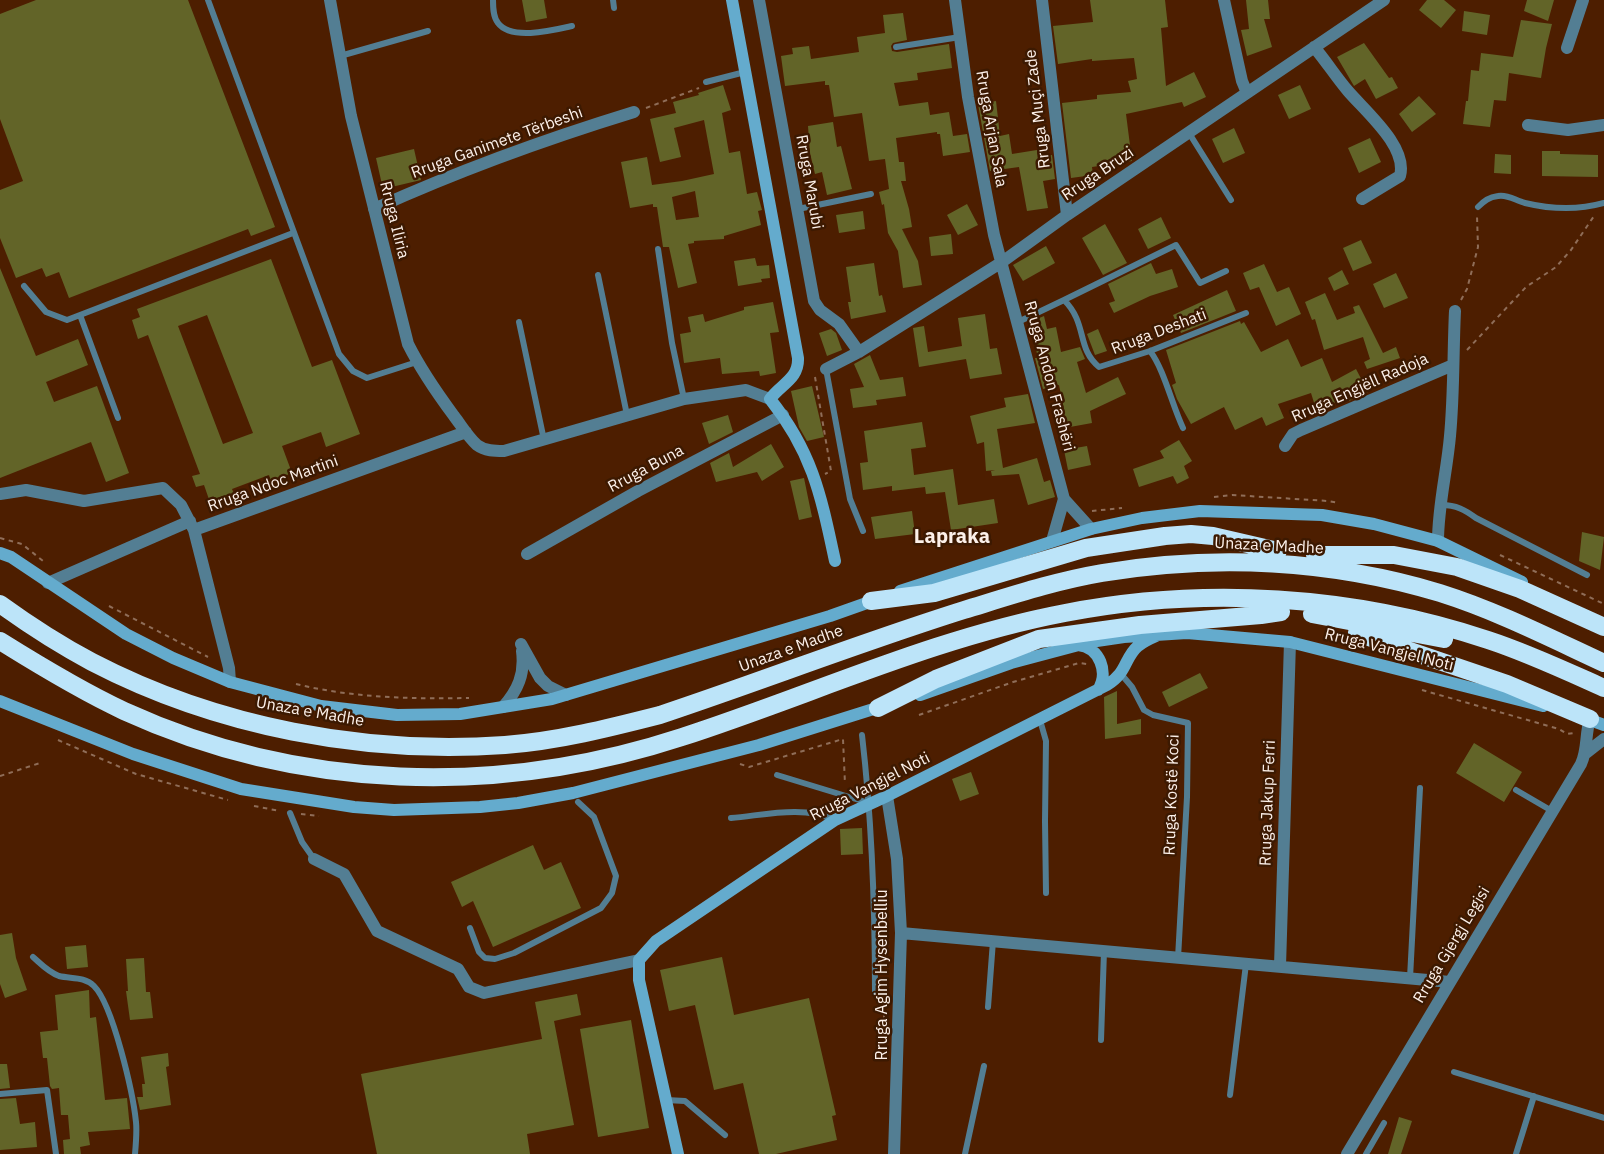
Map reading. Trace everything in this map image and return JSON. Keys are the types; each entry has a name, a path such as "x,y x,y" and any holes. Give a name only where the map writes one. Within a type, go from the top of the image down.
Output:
{"highway":[{"path":"871,601 934,593 1086,548 1165,536 1191,534 1213,536 1278,551"},
{"path":"1065,580 1102,565 1136,557 1208,550 1278,551 1345,559 1387,570 1403,576 1423,589"},
{"path":"1315,555 1394,555 1456,567 1513,586 1604,627"},
{"name":"Unaza e Madhe","path":"0,604 57,643 92,662 170,696 228,716 288,730 348,741 408,745 506,745 566,737 660,715 921,624 1025,591 1103,573 1169,565 1239,561 1274,563 1330,569 1423,589 1504,616 1604,663"},
{"path":"0,640 62,679 116,707 179,733 280,762 338,771 414,778 463,778 512,774 572,765 666,742 987,631 1066,612 1164,600 1265,598 1333,605 1396,616 1455,630 1532,656 1604,688"},
{"path":"1110,605 1128,609 1161,611 1225,610 1314,614 1512,655 1532,656"},
{"path":"878,708 936,679 1039,639 1140,625 1281,612"},
{"path":"1314,614 1333,625 1507,684 1597,722"}],"main road":[{"path":"732,0 798,358 798,367 792,380 777,390 770,399 783,415 804,450 816,478 835,561"},
{"path":"0,552 11,557 126,634 172,658 230,682 321,706 397,715 460,714 566,695 819,619 1090,529 1142,518 1200,511 1322,515 1374,524 1438,541 1604,622"},
{"name":"Rruga Vangjel Noti","path":"0,701 133,754 240,789 354,807 394,810 442,810 499,805 573,793 759,745 1011,663 1077,645 1124,637 1161,634 1187,633 1290,642 1597,722"},
{"name":"Rruga Vangjel Noti","path":"639,960 656,940 835,820 1102,688 1121,674 1138,646 1161,634"},
{"path":"1077,645 1093,650 1100,661 1104,678 1102,688"},
{"path":"639,960 639,980 678,1154"}],"street":[{"name":"Rruga Iliria","path":"330,0 351,116 408,344 417,362 478,446 491,451 504,451 684,399 746,390 770,399"},
{"name":"Rruga Marubi","path":"759,0 816,306 838,324 859,352"},
{"name":"Rruga Arjan Sala","path":"955,0 968,97 994,235 1002,261"},
{"name":"Rruga Muçi Zade","path":"1042,0 1067,215"},
{"path":"1224,0 1242,81 1247,93"},
{"name":"Rruga Bruzi","path":"826,369 859,352 1002,261 1384,0"},
{"path":"1567,48 1583,0"},
{"path":"1314,47 1348,91 1384,130 1401,162 1400,176 1362,199"},
{"name":"Rruga Ganimete Tërbeshi","path":"374,209 427,185 634,112"},
{"path":"1528,125 1568,130 1604,125"},
{"name":"Rruga Andon Frashëri","path":"1002,261 1064,500 1090,529"},
{"path":"1438,541 1438,517 1442,505 1451,431 1455,311"},
{"name":"Rruga Engjëll Radoja","path":"1285,446 1293,434 1301,430 1453,365"},
{"name":"Rruga Buna","path":"526,554 638,491 783,415"},
{"name":"Rruga Ndoc Martini","path":"0,494 26,490 84,501 163,488 181,505 192,525 466,432"},
{"path":"1052,541 1064,500"},
{"path":"48,583 192,525 230,668 230,682"},
{"name":"Rruga Jakup Ferri","path":"1280,966 1290,642"},
{"path":"503,707 518,687 522,674 522,644 540,678 548,686 566,695"},
{"name":"Rruga Gjergj Legisi","path":"1586,753 1586,731 1597,722"},
{"name":"Rruga Gjergj Legisi","path":"1347,1154 1586,753 1604,739"},
{"name":"Rruga Agim Hysenbelliu","path":"887,796 897,859 901,933 894,1154"},
{"path":"314,860 344,874 377,931 458,969 469,987 484,993 639,960"},
{"path":"901,933 1450,982"}],"lane":[{"path":"208,0 339,354 353,371 367,378 417,362"},
{"path":"493,0 497,22 504,29 535,34 572,26"},
{"path":"613,0 614,8"},
{"path":"340,56 428,31"},
{"path":"896,47 960,37"},
{"path":"706,82 746,72"},
{"path":"1189,134 1231,200"},
{"path":"797,209 871,194"},
{"path":"1478,207 1486,200 1500,195 1523,203 1552,208 1594,206 1604,203"},
{"path":"24,286 46,312 67,320 293,232"},
{"path":"1018,322 1176,245 1200,283 1226,271"},
{"path":"658,249 672,343 684,399"},
{"path":"598,275 627,416"},
{"name":"Rruga Deshati","path":"1064,300 1074,310 1079,320 1086,352 1099,367 1150,351 1246,313"},
{"path":"80,315 118,418"},
{"path":"519,322 544,440"},
{"path":"1150,351 1156,358 1183,428"},
{"path":"826,369 850,500 863,531"},
{"path":"1442,505 1454,505 1467,511 1476,518 1587,574"},
{"name":"Rruga Kostë Koci","path":"1121,674 1132,687 1144,710 1153,715 1188,723 1187,798 1178,958"},
{"path":"1040,720 1046,741 1046,893"},
{"path":"862,735 870,804 875,920 875,992"},
{"path":"777,775 870,804"},
{"path":"1410,978 1420,788"},
{"path":"1516,790 1552,812"},
{"path":"470,928 479,952 485,958 495,959 514,953 601,908 612,893 616,876 594,818 578,802"},
{"path":"731,818 799,811 820,813 835,820"},
{"path":"290,813 302,842 314,860"},
{"path":"988,1007 993,941"},
{"path":"1101,1040 1104,951"},
{"path":"33,957 48,970 60,976 83,979 93,985 103,998 132,1092 136,1123 135,1154"},
{"path":"1230,1095 1246,964"},
{"path":"965,1154 984,1066"},
{"path":"1454,1072 1604,1118"},
{"path":"0,1094 46,1090 56,1154"},
{"path":"1516,1154 1534,1096"},
{"path":"665,1100 685,1101 725,1134"},
{"path":"1366,1154 1384,1123"}],"path":[{"path":"634,112 699,88 706,82"},
{"path":"1453,365 1526,288 1556,267 1604,203"},
{"path":"1455,311 1467,289 1478,247 1478,207"},
{"path":"813,368 831,471"},
{"path":"1208,498 1242,496 1328,501 1348,506"},
{"path":"1085,512 1126,507"},
{"path":"0,538 22,544 62,577"},
{"path":"1501,555 1604,603"},
{"path":"109,606 230,668"},
{"path":"919,715 1058,669 1079,663 1093,664"},
{"path":"291,683 365,697 472,698"},
{"path":"734,763 749,767 843,739 846,796"},
{"path":"0,776 40,763"}],"building":[{"path":"36,0 188,0 275,227 251,236 248,229 69,298 59,272 46,277 42,268 16,278 0,238 0,190 23,181 0,119 0,14"},
{"path":"522,0 544,0 547,18 526,22"},
{"path":"1090,0 1165,0 1168,27 1161,28 1166,86 1194,72 1206,97 1184,107 1182,102 1126,114 1132,161 1092,167 1093,175 1071,178 1062,103 1097,99 1097,95 1131,92 1128,81 1137,79 1134,58 1092,61 1092,59 1058,64 1053,26 1093,22"},
{"path":"1246,0 1268,0 1270,19 1264,19 1272,47 1247,56 1241,30 1249,29"},
{"path":"1427,0 1444,0 1456,10 1441,28 1419,10"},
{"path":"1527,0 1554,0 1548,21 1524,11"},
{"path":"1464,11 1490,15 1487,35 1462,31"},
{"path":"903,13 907,40 893,43 892,51 949,44 952,68 917,73 918,80 894,83 899,106 928,102 930,115 949,112 953,136 967,134 970,152 943,156 940,134 937,132 896,138 899,162 904,162 906,181 901,181 912,227 902,229 918,261 922,285 903,288 898,251 888,233 884,204 882,205 879,192 889,189 885,159 869,161 862,113 834,117 829,85 825,85 825,81 785,86 781,56 793,54 792,48 809,46 811,59 859,52 857,37 885,33 883,15"},
{"path":"1521,20 1552,24 1541,78 1509,73 1506,101 1494,100 1490,127 1463,124 1471,70 1479,71 1481,53 1513,57"},
{"path":"1364,43 1389,78 1392,77 1398,88 1376,99 1365,79 1354,86 1337,57"},
{"path":"723,85 731,110 722,113 729,153 740,151 747,194 757,192 762,210 758,211 761,225 724,236 724,239 694,241 688,244 697,283 678,288 669,247 663,247 657,207 653,207 653,204 630,208 621,162 647,157 652,185 714,174 704,120 674,128 681,157 660,162 650,119 676,113 673,102 699,95 698,93","holes":["695,191 699,217 676,220 672,197"]},
{"path":"1300,85 1311,109 1289,119 1278,95"},
{"path":"1419,96 1436,114 1412,132 1399,114"},
{"path":"996,101 1000,136 1009,134 1012,154 1037,150 1038,157 1052,155 1055,179 1043,181 1048,208 1027,211 1019,167 990,171 978,104"},
{"path":"833,122 837,147 841,146 852,189 827,195 822,172 815,174 810,153 808,126"},
{"path":"1234,128 1245,153 1223,163 1212,139"},
{"path":"1370,138 1381,162 1359,173 1348,148"},
{"path":"414,149 421,180 383,189 376,158"},
{"path":"1542,151 1598,155 1598,177 1542,176"},
{"path":"1495,154 1511,155 1511,174 1494,173"},
{"path":"967,204 978,225 958,235 947,215"},
{"path":"863,211 865,229 839,233 836,215"},
{"path":"1161,217 1171,238 1148,249 1138,229"},
{"path":"1105,224 1127,263 1103,275 1082,238"},
{"path":"951,234 953,254 931,256 929,237"},
{"path":"1361,240 1372,263 1353,271 1343,248"},
{"path":"1046,246 1055,263 1023,281 1013,265"},
{"path":"755,258 757,266 769,265 770,278 761,279 762,282 738,286 734,261"},
{"path":"271,259 312,367 332,360 360,434 326,447 321,432 282,446 292,473 271,481 269,475 232,489 236,499 212,508 204,485 196,487 192,476 200,474 148,335 138,339 132,320 140,317 137,309","holes":["207,315 253,433 223,444 178,326"]},
{"path":"874,263 879,296 882,295 886,312 851,319 846,267"},
{"path":"1151,263 1156,274 1172,269 1178,287 1150,296 1114,313 1109,303 1115,301 1108,284"},
{"path":"1264,264 1277,292 1289,287 1301,314 1276,326 1259,287 1250,290 1243,273"},
{"path":"0,268 36,356 78,339 88,365 46,382 54,402 97,386 129,473 106,482 91,442 0,478"},
{"path":"1342,270 1349,284 1334,291 1328,278"},
{"path":"1396,273 1408,298 1384,308 1373,284"},
{"path":"1227,290 1236,311 1181,333 1173,315"},
{"path":"1325,293 1337,320 1355,313 1353,307 1359,305 1383,353 1396,347 1400,358 1367,369 1364,362 1370,359 1363,337 1324,350 1315,319 1312,320 1305,302"},
{"path":"773,302 779,332 770,333 776,373 760,376 759,371 722,374 720,358 684,363 680,334 691,332 688,317 703,314 705,322 744,310 744,307"},
{"path":"985,314 990,349 997,348 1002,374 970,379 966,359 919,367 913,328 924,326 928,352 962,346 958,318"},
{"path":"1044,316 1047,329 1056,327 1061,352 1080,347 1085,359 1077,362 1086,393 1118,377 1126,394 1090,411 1092,423 1059,429 1055,411 1064,409 1059,385 1043,389 1035,358 1038,358 1030,322"},
{"path":"1240,321 1241,324 1244,322 1261,352 1288,339 1301,367 1322,358 1332,382 1356,369 1368,392 1349,401 1348,398 1316,409 1311,393 1278,404 1284,418 1266,426 1262,417 1235,430 1224,407 1191,424 1172,385 1176,383 1166,350"},
{"path":"831,329 836,333 842,350 827,356 819,333"},
{"path":"1098,329 1107,351 1095,355 1087,334"},
{"path":"870,355 880,380 903,377 906,396 876,400 877,405 853,408 850,389 864,387 854,364"},
{"path":"812,386 824,437 807,441 799,427 791,391"},
{"path":"1028,394 1035,423 997,429 1003,468 1037,458 1044,482 1050,480 1055,497 1028,505 1019,474 992,476 991,471 995,470 986,471 984,442 977,444 970,416 1006,407 1004,398"},
{"path":"728,415 733,432 709,444 702,423"},
{"path":"922,422 926,447 911,449 914,475 953,469 958,505 994,499 998,523 951,530 945,492 926,494 925,487 892,491 892,486 863,490 860,463 868,462 864,431"},
{"path":"1179,440 1192,461 1184,466 1189,478 1177,484 1173,476 1139,487 1133,469 1164,458 1160,451"},
{"path":"771,444 784,467 762,481 757,472 716,482 710,463 729,453 733,467"},
{"path":"1087,446 1091,465 1068,470 1064,450"},
{"path":"804,478 812,517 799,520 790,481"},
{"path":"912,511 915,534 875,539 871,517"},
{"path":"1582,532 1604,537 1600,570 1579,561"},
{"path":"1200,673 1208,688 1169,707 1162,692"},
{"path":"1117,691 1117,724 1141,719 1141,734 1105,739 1104,697"},
{"path":"1474,743 1522,772 1504,802 1456,773"},
{"path":"971,772 979,794 960,801 952,779"},
{"path":"862,828 863,854 841,855 840,829"},
{"path":"533,845 544,870 561,862 581,908 493,947 473,901 462,907 451,882"},
{"path":"12,933 16,958 27,990 5,998 0,984 0,935"},
{"path":"86,945 88,967 67,969 65,947"},
{"path":"722,957 734,1015 809,998 836,1115 832,1116 837,1140 776,1154 759,1154 743,1083 714,1090 695,1005 669,1011 660,970"},
{"path":"144,958 146,992 150,992 153,1018 130,1020 126,991 128,991 126,959"},
{"path":"89,990 90,1018 96,1017 105,1100 127,1098 130,1129 88,1132 90,1145 80,1147 81,1154 64,1154 63,1140 70,1139 68,1115 61,1115 59,1088 52,1089 50,1086 47,1058 43,1058 40,1032 58,1030 55,995"},
{"path":"577,994 581,1015 554,1021 574,1125 527,1134 530,1154 377,1154 361,1074 542,1039 535,1002"},
{"path":"631,1020 649,1128 598,1137 580,1029"},
{"path":"168,1053 169,1066 166,1067 171,1105 140,1110 137,1097 143,1097 142,1084 145,1084 141,1057"},
{"path":"0,1064 7,1064 10,1088 0,1089"},
{"path":"16,1098 20,1124 35,1122 37,1147 0,1150 0,1099"},
{"path":"1399,1117 1412,1121 1401,1154 1388,1154"}],"district":[{"name":"Lapraka","path":"952,537"}]}
